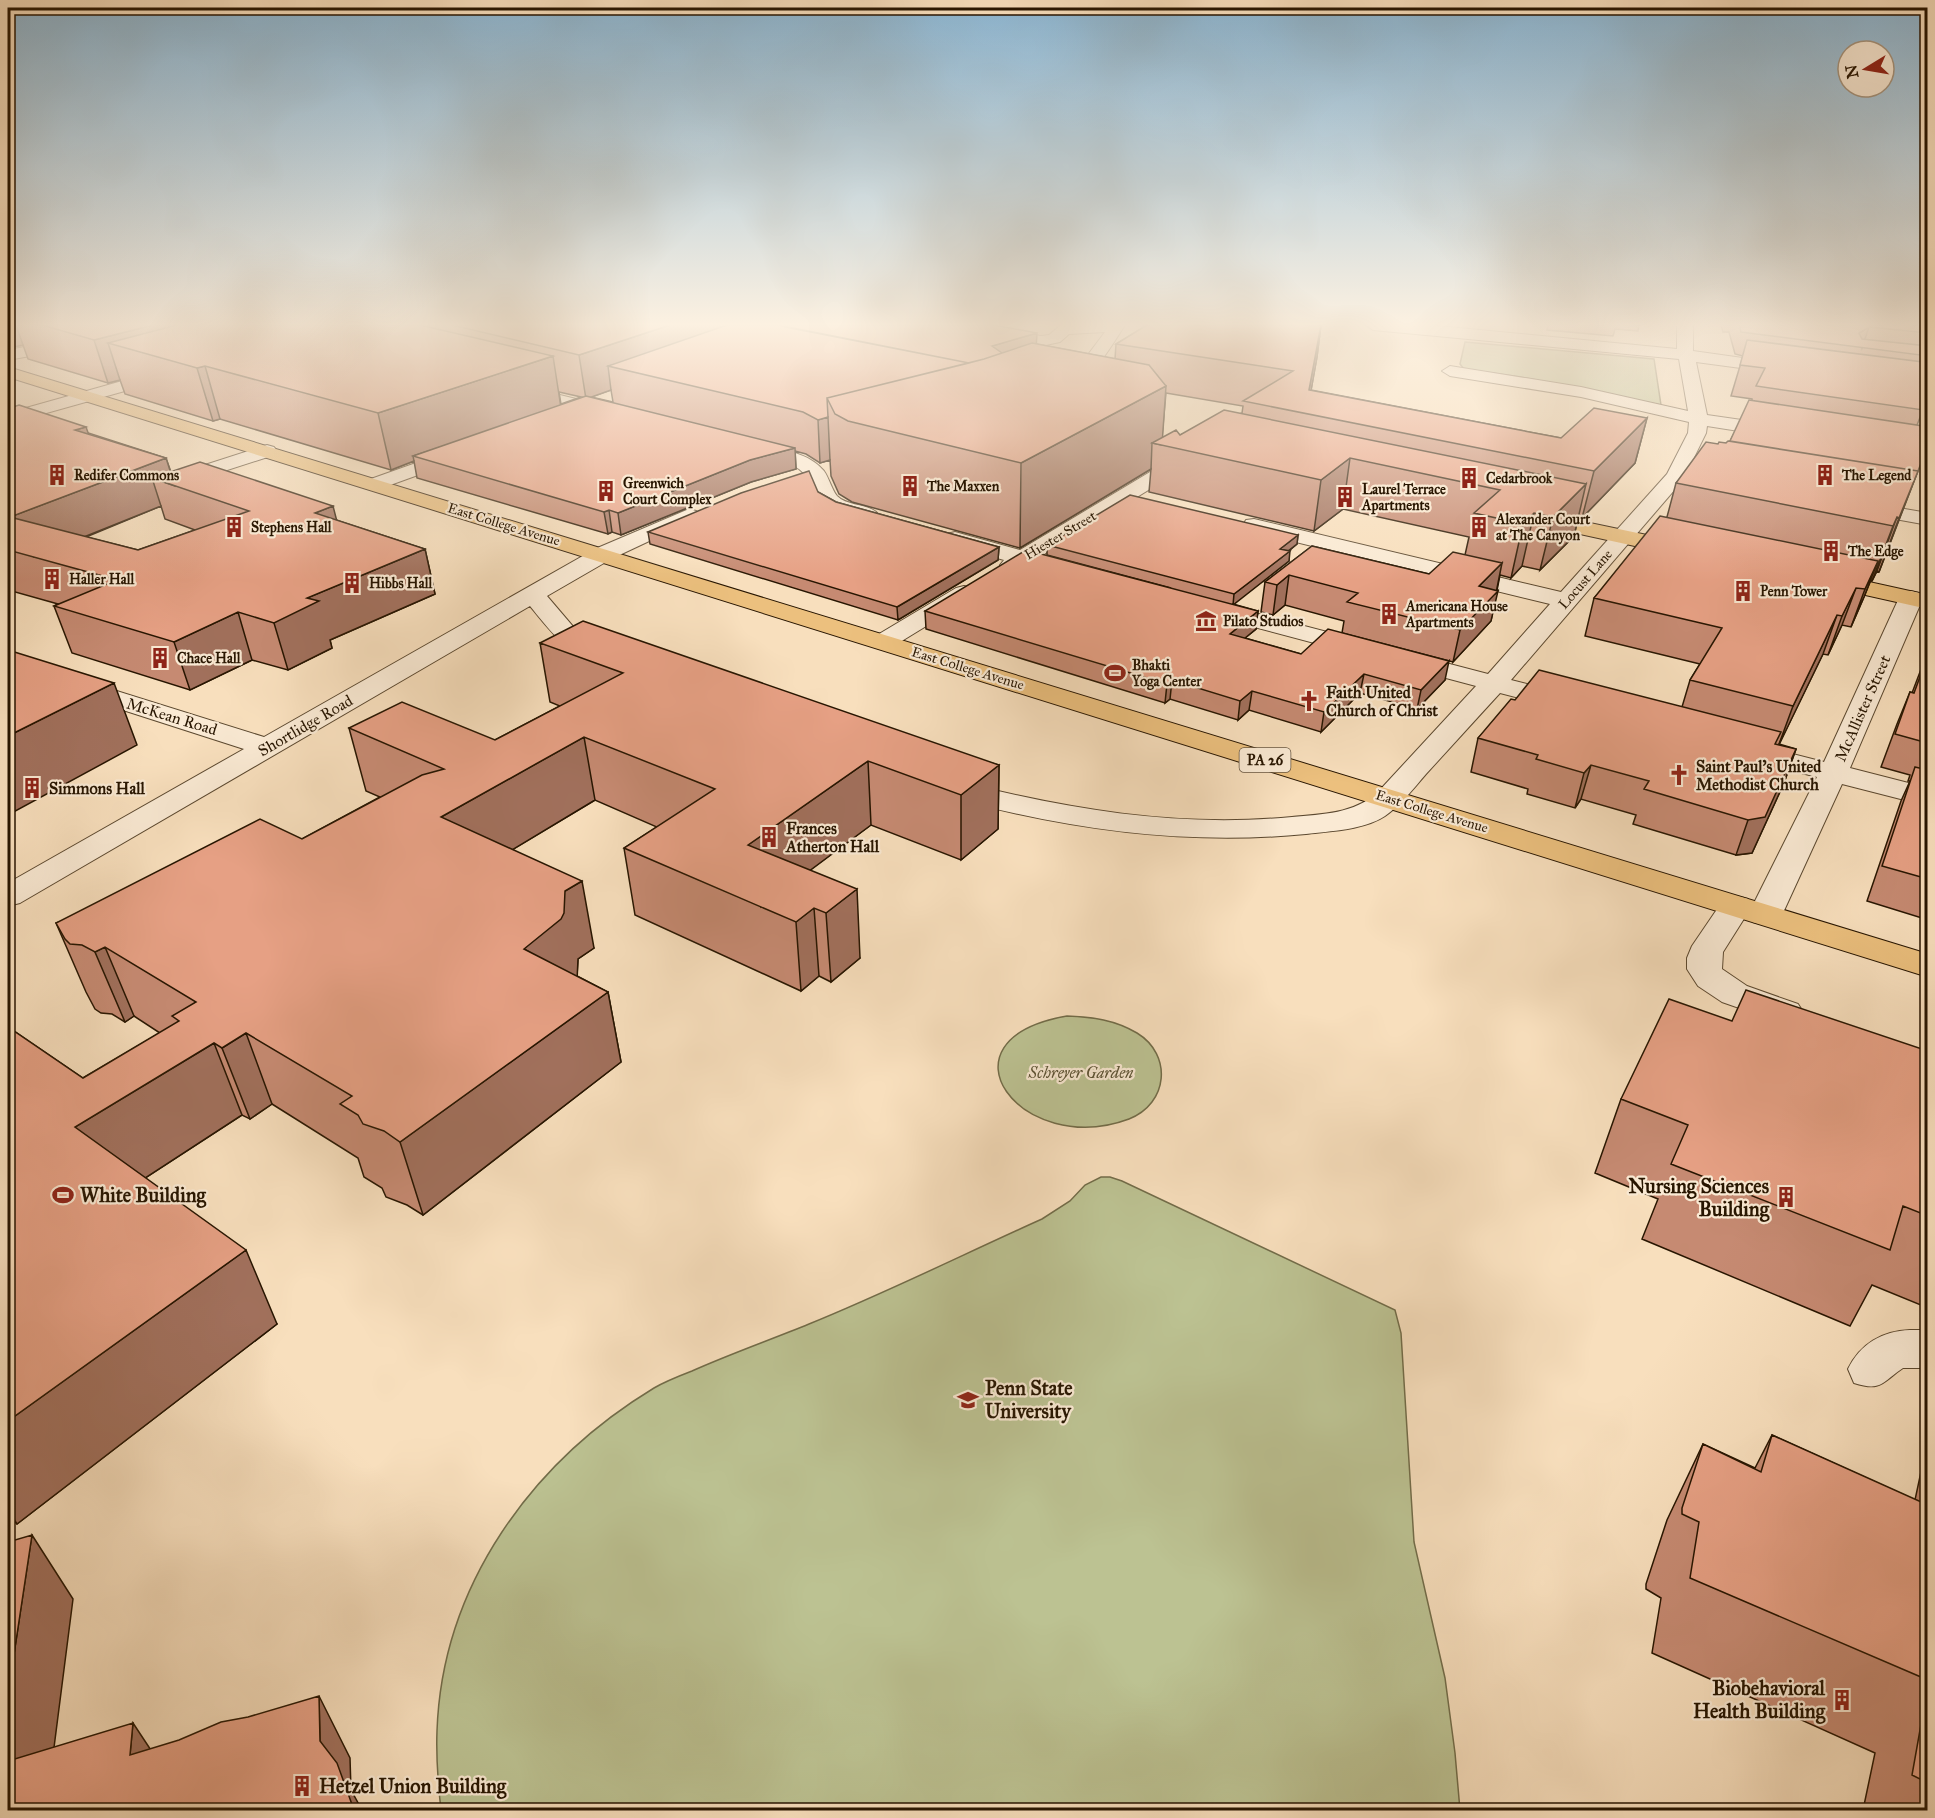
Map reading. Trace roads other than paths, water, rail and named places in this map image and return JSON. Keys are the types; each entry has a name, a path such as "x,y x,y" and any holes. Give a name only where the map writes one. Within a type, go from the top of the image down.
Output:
{"main road":[{"name":"East College Avenue","path":"132,410 1928,966"},
{"path":"1178,441 1205,447"},
{"path":"1520,514 1702,553"},
{"path":"1807,576 1919,600"}],"street":[{"path":"12,417 37,410"},
{"path":"555,419 579,410"},
{"path":"598,410 628,418"},
{"path":"1659,410 1699,419 1803,435"},
{"name":"Locust Lane","path":"929,782 1004,803 1047,812 1167,828 1275,828 1342,820 1373,810 1388,798 1495,682 1622,536 1686,478 1697,433 1699,419 1697,410"},
{"path":"735,445 798,460 823,469"},
{"path":"375,484 480,446"},
{"name":"Hiester Street","path":"883,642 1205,447"},
{"path":"187,477 267,451"},
{"path":"793,478 823,469"},
{"path":"823,469 823,482 828,499 835,504 885,520"},
{"path":"1126,495 1155,502"},
{"path":"1835,503 1928,519"},
{"name":"Shortlidge Road","path":"8,896 603,554 704,509"},
{"path":"1237,521 1322,550 1567,601"},
{"path":"938,534 1084,575"},
{"path":"533,595 567,635 589,651 624,669"},
{"name":"McAllister Street","path":"1819,1024 1732,993 1712,980 1704,967 1704,957 1751,911 1833,773 1919,600"},
{"path":"1194,604 1247,608 1495,682 1585,706"},
{"name":"McKean Road","path":"8,665 267,747"},
{"path":"1722,743 1928,797"},
{"path":"1871,1369 1883,1355 1902,1348 1928,1349"}],"place":[{"name":"Redifer Commons","path":"57,475"},
{"name":"The Legend","path":"1825,475"},
{"name":"Cedarbrook","path":"1469,478"},
{"name":"The Maxxen","path":"910,486"},
{"name":"Greenwich Court Complex","path":"606,491"},
{"name":"Laurel Terrace Apartments","path":"1345,497"},
{"name":"Stephens Hall","path":"234,527"},
{"name":"Alexander Court at The Canyon","path":"1479,527"},
{"name":"The Edge","path":"1831,551"},
{"name":"Haller Hall","path":"52,579"},
{"name":"Hibbs Hall","path":"352,583"},
{"name":"Penn Tower","path":"1743,591"},
{"name":"Americana House Apartments","path":"1389,614"},
{"name":"Pilato Studios","path":"1206,621"},
{"name":"Chace Hall","path":"160,658"},
{"name":"Bhakti Yoga Center","path":"1115,673"},
{"name":"Faith United Church of Christ","path":"1309,701"},
{"name":"Saint Paul's United Methodist Church","path":"1679,775"},
{"name":"Simmons Hall","path":"32,788"},
{"name":"Frances Atherton Hall","path":"769,837"},
{"name":"White Building","path":"63,1195"},
{"name":"Nursing Sciences Building","path":"1786,1197"},
{"name":"Penn State University","path":"968,1400"},
{"name":"Biobehavioral Health Building","path":"1842,1700"},
{"name":"Hetzel Union Building","path":"302,1786"}],"park label":[{"name":"Schreyer Garden","path":"1081,1072"}]}
